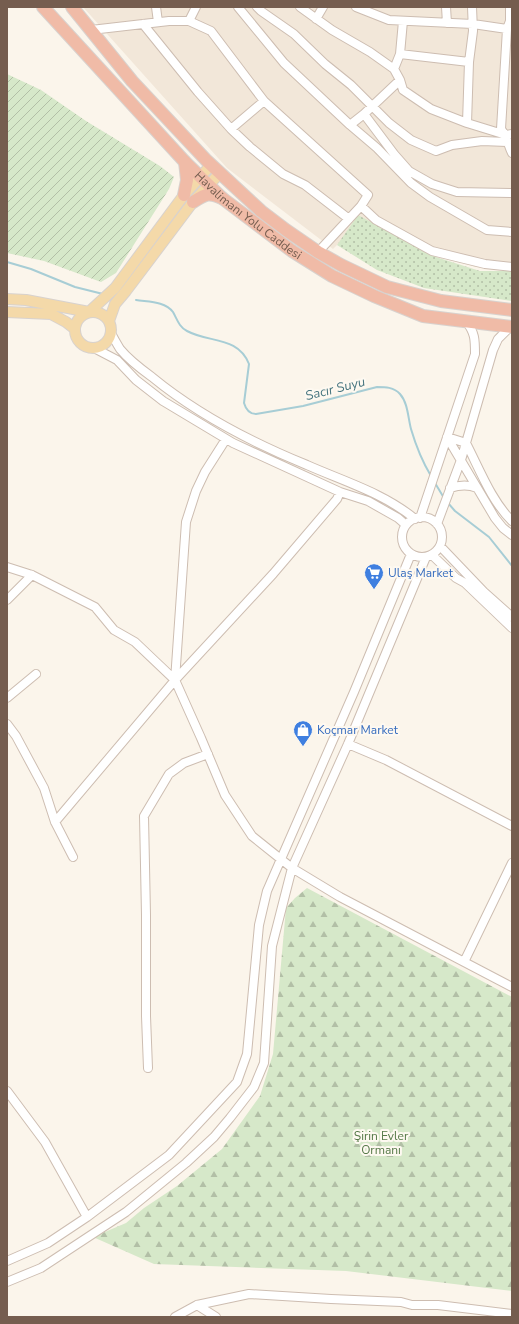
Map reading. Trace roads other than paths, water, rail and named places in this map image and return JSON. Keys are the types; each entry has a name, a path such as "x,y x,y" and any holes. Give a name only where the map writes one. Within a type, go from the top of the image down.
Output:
{"highway":[{"name":"Havalimanı Yolu Caddesi","path":"43,7 186,162 222,198 292,251 332,276 374,296 423,316 511,327"},
{"name":"Havalimanı Yolu Caddesi","path":"72,7 132,81 215,169 261,211 286,230 318,252 341,265 387,287 441,301 512,310"},
{"path":"186,162 188,198 205,195 214,195 222,198"}],"main road":[{"path":"109,321 115,304 126,291 188,198 200,176 215,169"},
{"path":"7,299 26,300 89,312 101,313 109,321 111,327 109,339 105,344 100,347 88,348 78,341 75,329 79,318 89,312 115,288 188,198 209,185 215,169"},
{"path":"7,312 51,314 75,329"}],"street":[{"path":"156,7 158,22"},
{"path":"189,21 196,7"},
{"path":"238,7 284,63 350,125 377,148 411,183 430,197 487,230 512,232"},
{"path":"300,7 332,30 370,52 394,69 403,90 431,109 508,137"},
{"path":"316,19 323,7"},
{"path":"356,7 389,20 473,24 507,29"},
{"path":"380,7 380,17"},
{"path":"446,7 447,23"},
{"path":"467,123 469,62 473,24 472,7"},
{"path":"510,7 510,21 507,29 509,43 501,129 508,137 512,153"},
{"path":"262,8 294,34 325,64 350,85 371,107 410,140 436,151 452,145 508,137"},
{"path":"91,30 158,22 189,21 211,31 264,101 368,195 361,206 318,252"},
{"path":"394,69 400,54 404,21"},
{"path":"143,24 198,92 250,147 283,174 305,185 349,219"},
{"path":"400,54 469,62"},
{"path":"350,125 400,80"},
{"path":"231,128 264,101"},
{"path":"364,114 408,171 434,185 457,192 512,193"},
{"path":"430,197 434,185"},
{"path":"361,206 376,220 432,251 485,264 512,267"},
{"path":"417,518 437,469 475,354 475,341 472,330 466,321"},
{"path":"437,524 461,460 493,350 498,339 511,327"},
{"path":"111,333 121,349 132,360 174,395 258,443 306,465 362,487 417,518"},
{"path":"94,348 117,360 136,380 162,401 226,439 340,492 368,501 398,518 406,525"},
{"path":"447,438 466,443 492,494 512,521"},
{"path":"447,438 495,518 503,528 512,535"},
{"path":"175,680 186,522 196,491 205,472 226,439"},
{"path":"450,488 470,485 478,488"},
{"path":"56,822 175,680 273,574 337,499 340,492"},
{"path":"7,1282 41,1268 126,1212 186,1163 214,1137 254,1087 264,1063 272,946 292,868 348,744 429,556 440,546 442,534 437,524 426,518 417,518 406,525 402,537 406,550 418,557 429,556 456,578 465,583 512,628"},
{"path":"440,546 484,592 512,617"},
{"path":"7,1261 48,1243 169,1155 237,1082 247,1054 259,925 267,891 354,692 411,554"},
{"path":"7,567 32,575 95,607 114,630 135,642 175,680 225,795 252,836 292,868 340,897 512,987"},
{"path":"7,600 32,575"},
{"path":"7,698 36,674"},
{"path":"7,724 16,736 44,788 56,822 73,857"},
{"path":"348,744 386,760 512,826"},
{"path":"148,1068 144,816 169,774 184,763 208,754"},
{"path":"464,962 512,863"},
{"path":"7,1091 45,1142 87,1216"},
{"path":"175,1317 197,1305 249,1294 402,1302 512,1314"},
{"path":"197,1305 216,1317"}],"waterway":[{"name":"Sacır Suyu","path":"7,262 31,269 75,287 103,294"},
{"name":"Sacır Suyu","path":"136,300 166,306 170,308 180,325 187,331 196,335 230,344 238,349 244,355 249,364 244,403 247,410 252,413 256,414 303,406 377,387 386,387 395,390 400,394 405,402 415,441 431,476"},
{"name":"Sacır Suyu","path":"435,483 444,498"},
{"name":"Sacır Suyu","path":"448,503 455,511 489,537 512,566"}],"place":[{"name":"Ulaş Market","path":"374,590"},
{"name":"Koçmar Market","path":"303,747"}],"park label":[{"name":"Şirin Evler Ormanı","path":"381,1143"}]}
